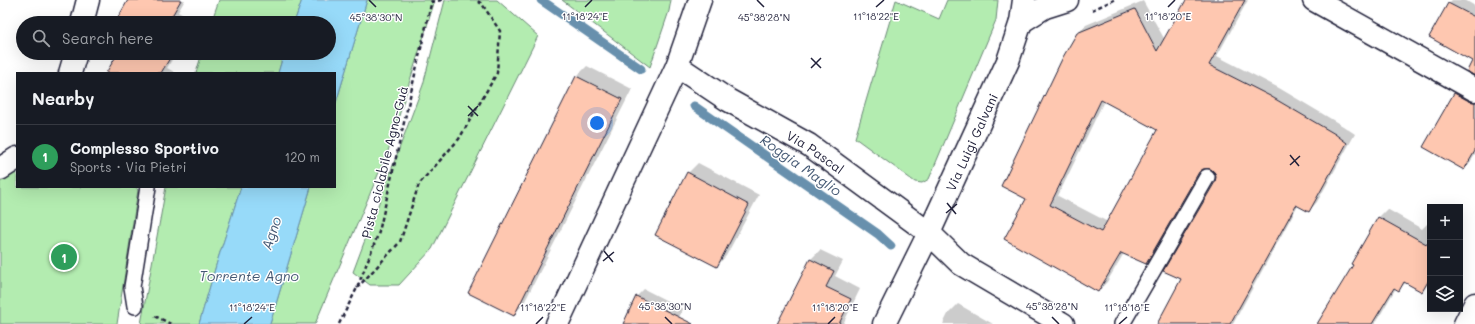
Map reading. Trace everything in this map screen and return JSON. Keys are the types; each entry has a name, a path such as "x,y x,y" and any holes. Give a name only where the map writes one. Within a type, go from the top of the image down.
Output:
{"street":[{"path":"84,16 88,0"},
{"path":"557,324 677,66 700,0"},
{"name":"Via Luigi Galvani","path":"884,324 929,233 1008,60 1021,22 1024,0"},
{"path":"1021,22 1045,7 1067,0"},
{"path":"1314,0 1475,90"},
{"path":"70,72 74,60"},
{"name":"Via Pascal","path":"677,66 728,100 809,145 929,233 961,264 1063,324"},
{"path":"0,169 16,159"},
{"path":"1465,324 1475,304"}],"lane":[{"path":"1122,324 1207,177"},
{"path":"135,306 132,287 148,188"}],"path":[{"path":"431,1 442,0"},
{"path":"357,288 400,242 420,184 460,140 497,73 500,31 482,4 476,0"},
{"name":"Pista ciclabile Agno-Guà","path":"339,324 357,288 379,232 431,1"}],"green space":[{"path":"219,0 302,0 296,16 213,16"},
{"path":"367,0 435,0 388,151 315,324 270,324 311,188 336,188 336,103"},
{"path":"445,0 497,0 538,36 432,249 399,285 370,285 353,272 423,85"},
{"path":"562,0 671,0 669,11 650,67"},
{"path":"896,0 939,19 947,0 998,0 996,20 929,179 922,183 915,182 855,138"},
{"path":"200,60 282,60 278,72 196,72"},
{"path":"16,168 16,188 137,188 138,190 117,324 0,324 0,181"},
{"path":"166,188 241,188 199,324 141,324"}],"water":[{"path":"302,0 367,0 336,103 336,72 278,72 282,60 336,60 336,16 296,16"},
{"name":"Torrente Agno","path":"241,188 311,188 270,324 199,324"}],"building":[{"path":"128,0 181,0 172,16 119,16"},
{"path":"1186,0 1245,0 1209,65 1270,96 1335,134 1347,143 1309,212 1296,205 1230,324 1157,324 1181,279 1163,271 1215,182 1215,173 1211,169 1203,169 1199,172 1146,264 1121,253 1098,292 1004,239 1026,199 1001,186 1063,57 1077,33 1135,9 1157,51","holes":["1101,100 1157,130 1101,232 1050,205"]},
{"path":"1448,3 1475,17 1475,76 1467,71 1472,61 1429,37"},
{"path":"114,60 169,60 162,72 107,72"},
{"path":"576,76 622,99 514,316 468,293"},
{"path":"1454,93 1469,101 1475,102 1475,151 1464,170 1423,147"},
{"path":"687,172 749,205 717,267 655,235"},
{"path":"1378,217 1427,244 1427,283 1422,292 1404,282 1399,291 1394,288 1372,324 1317,324 1353,265 1351,264"},
{"path":"810,259 834,271 826,287 851,299 839,324 777,324"},
{"path":"636,296 693,324 623,324"}],"waterway":[{"name":"Roggia Maglio","path":"541,0 641,69"},
{"name":"Roggia Maglio","path":"694,106 878,234 891,246"}],"place":[{"name":"Complesso Sportivo","path":"64,257"}],"water label":[{"name":"Agno","path":"271,233"}]}
